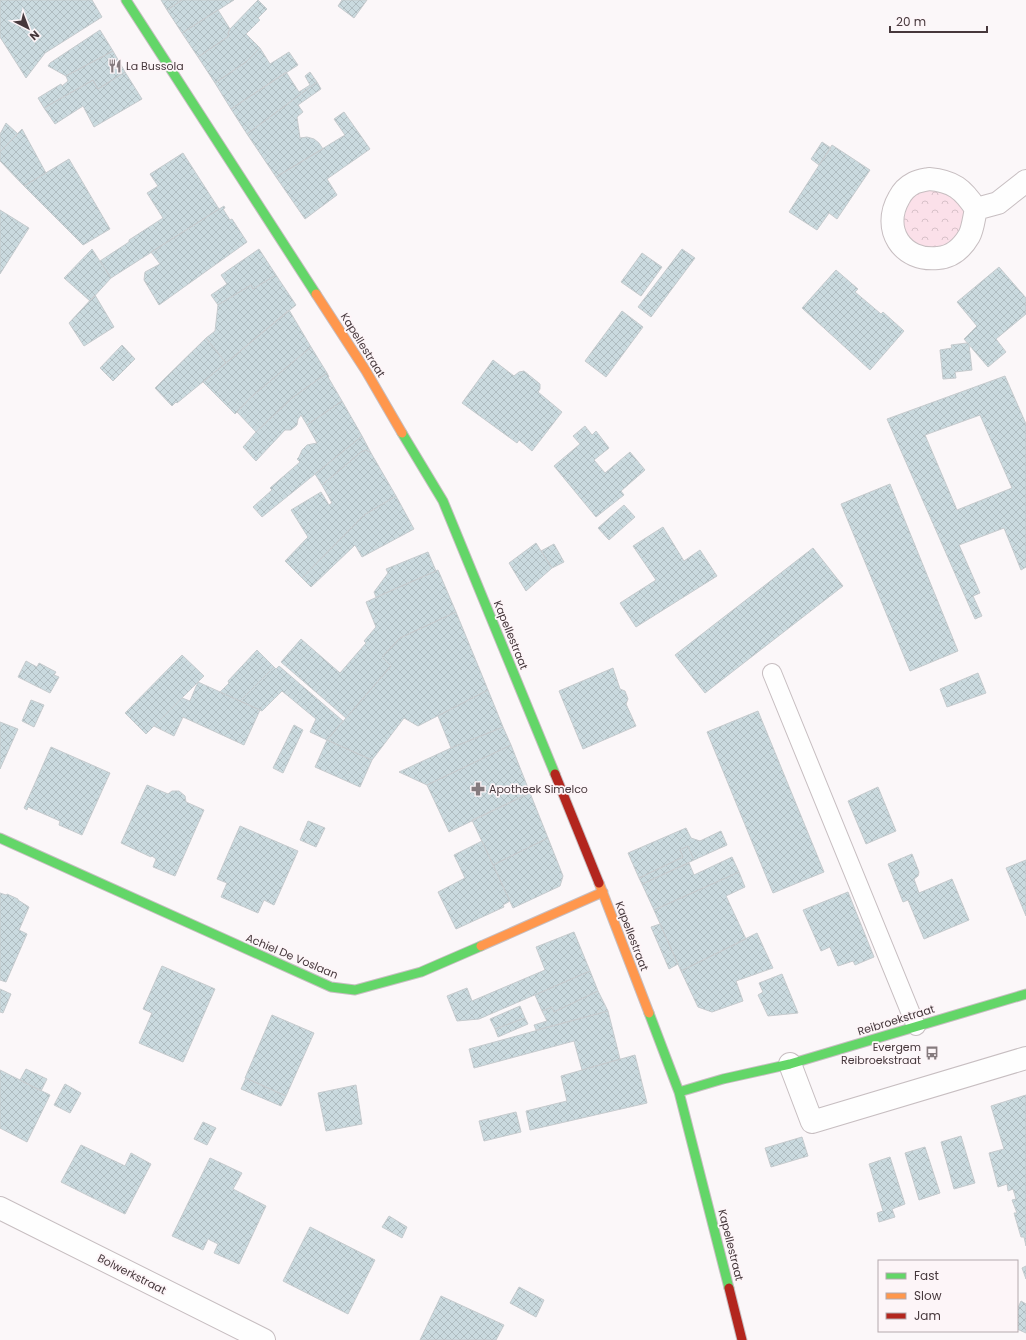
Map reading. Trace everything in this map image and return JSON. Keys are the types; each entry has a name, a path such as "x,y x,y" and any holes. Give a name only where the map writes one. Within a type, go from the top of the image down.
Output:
{"street":[{"name":"Kapellestraat","path":"126,0 366,371 444,501 603,892 679,1092 742,1340"},
{"path":"976,209 998,203 1026,182"},
{"name":"Achiel De Voslaan","path":"0,838 331,987 355,990 421,972 603,892"},
{"name":"Reibroekstraat","path":"679,1092 723,1079 790,1064 1026,994"},
{"path":"790,1064 812,1122 1026,1058"},
{"name":"Bolwerkstraat","path":"0,1208 264,1340"}],"lane":[{"path":"772,673 916,1026"}],"green space":[{"path":"920,187 951,189 971,211 955,246 922,253 903,233 901,208"}],"building":[{"path":"0,0 92,0 102,17 45,53 26,78 0,37"},
{"path":"161,0 182,0 167,10"},
{"path":"182,0 234,0 182,33 167,10"},
{"path":"258,0 267,9 258,18 260,20 246,34 260,48 246,62 215,83 198,57 229,36 228,33 230,29"},
{"path":"342,0 367,0 354,18 338,6"},
{"path":"218,10 230,29 228,33 229,36 198,57 182,33"},
{"path":"100,30 113,51 66,76 48,66 50,63"},
{"path":"260,48 270,64 289,52 298,65 231,109 215,83 246,62"},
{"path":"113,51 125,72 98,89 93,80 44,108 38,98 61,84 62,86 68,81 66,76"},
{"path":"125,72 142,99 94,127 83,106 55,124 44,108 93,80 98,89"},
{"path":"286,72 299,92 310,85 305,76 310,72 317,82 247,134 231,109"},
{"path":"317,82 321,89 298,105 303,112 297,117 300,138 307,137 314,139 323,149 276,177 247,134"},
{"path":"344,112 370,149 327,179 337,195 305,219 276,177 345,135 334,119"},
{"path":"6,123 18,134 0,152 0,134"},
{"path":"22,129 46,173 24,186 0,161 0,152"},
{"path":"822,142 831,148 819,165 811,159"},
{"path":"832,145 870,170 837,219 829,213 817,230 789,212"},
{"path":"183,153 219,209 111,278 100,261 163,218 147,193 158,186 150,174"},
{"path":"69,159 110,229 83,245 24,186"},
{"path":"224,206 225,208 223,209 230,220 232,219 247,242 159,305 144,280 145,272 160,264 151,252"},
{"path":"0,210 29,228 0,274"},
{"path":"92,249 111,278 90,301 64,278"},
{"path":"259,249 276,275 253,289 251,285 218,305 211,295 227,284 221,275"},
{"path":"682,249 695,258 651,317 638,307"},
{"path":"642,253 662,267 641,296 621,282"},
{"path":"999,267 1026,298 1026,314 996,339 1006,352 988,367 964,339 977,326 957,302"},
{"path":"836,270 858,289 855,292 881,314 883,312 904,331 870,370 802,308"},
{"path":"276,275 296,305 226,363 206,338 215,331 218,305 251,285 253,289"},
{"path":"95,295 114,327 84,346 69,323"},
{"path":"289,310 311,347 251,397 235,414 203,382"},
{"path":"622,311 643,327 606,377 585,361"},
{"path":"206,338 226,363 172,406 155,388"},
{"path":"967,343 969,345 972,370 955,372 956,378 943,379 940,350 952,348 951,345"},
{"path":"122,345 135,359 113,381 100,368"},
{"path":"311,347 327,373 292,398 256,432 237,412 251,397"},
{"path":"493,360 514,376 519,372 524,371 540,384 540,389 538,392 562,412 532,451 519,440 517,443 462,403"},
{"path":"327,373 342,401 307,425 301,415 298,419 297,425 291,430 285,430 256,461 243,447 256,432 292,398"},
{"path":"1005,376 1026,424 1026,567 1021,570 1004,528 959,545 980,593 973,596 982,616 975,619 887,419","holes":["980,415 1012,488 957,510 925,435"]},
{"path":"342,401 362,436 262,517 253,507 272,490 270,488 300,462 297,459 307,445 317,443 307,425"},
{"path":"585,426 592,435 596,431 609,448 594,460 605,473 630,452 645,470 621,491 624,495 596,517 554,466 580,444 573,436"},
{"path":"362,436 371,453 366,450 361,452 322,485 315,474"},
{"path":"366,450 371,453 396,496 364,515 302,578 285,561 308,537 291,510 321,492 329,505 332,503 322,485 361,452"},
{"path":"890,484 958,651 910,671 841,504"},
{"path":"396,496 414,529 362,557 355,545 311,587 302,578 364,515"},
{"path":"624,505 635,517 609,540 598,528"},
{"path":"663,527 684,561 700,550 717,576 636,627 620,603 656,580 633,546"},
{"path":"536,543 552,568 526,591 509,563"},
{"path":"554,544 564,562 552,568 541,551"},
{"path":"813,548 843,586 705,693 675,655"},
{"path":"428,552 436,571 376,597 374,592 388,573 386,569"},
{"path":"438,570 456,612 400,638 382,657 391,666 346,718 281,662 301,639 340,673 366,643 364,641 376,627 366,602"},
{"path":"456,612 488,690 418,726 404,718 372,760 327,740 391,666 382,657 400,638"},
{"path":"257,650 274,667 240,701 220,692 229,683 228,681"},
{"path":"182,655 204,676 146,734 125,713"},
{"path":"26,661 37,667 39,663 56,672 54,675 59,677 50,693 18,677"},
{"path":"279,666 343,721 327,740 310,732 316,719 282,691 262,711 240,701 274,667 276,669"},
{"path":"613,668 620,689 625,691 628,699 626,704 636,726 583,749 559,691"},
{"path":"978,673 986,693 947,707 940,689"},
{"path":"198,682 260,710 244,745 183,717 174,736 154,726 182,698 190,701"},
{"path":"488,690 503,727 451,748 438,716"},
{"path":"31,700 44,705 34,727 22,721"},
{"path":"758,711 824,872 773,893 707,732"},
{"path":"0,722 18,729 0,769"},
{"path":"294,725 303,730 283,773 273,768"},
{"path":"503,727 511,745 427,785 399,772 451,748"},
{"path":"327,740 372,760 360,787 315,767"},
{"name":"Apotheek Simelco","path":"511,745 530,793 449,832 427,785"},
{"path":"51,747 110,773 82,835 59,825 60,821 28,807 27,810 24,808"},
{"path":"147,785 168,794 172,791 179,791 185,796 186,802 204,810 175,876 153,867 156,859 152,856 151,857 121,843"},
{"path":"878,787 896,831 866,844 848,801"},
{"path":"530,793 548,838 493,865 472,820"},
{"path":"308,821 325,828 316,847 300,840"},
{"path":"240,826 298,851 274,905 264,900 258,913 221,897 227,883 217,879"},
{"path":"686,828 691,838 700,841 721,831 727,845 694,860 688,846 680,850 683,857 639,878 628,853"},
{"path":"548,838 563,876 560,886 513,908 493,865"},
{"path":"482,841 510,901 503,905 504,907 456,929 438,892 465,878 454,855"},
{"path":"688,846 694,860 642,884 639,878 683,857 680,850"},
{"path":"912,854 919,872 918,876 914,879 919,893 952,879 969,920 924,939 908,900 903,902 888,864"},
{"path":"732,857 739,872 654,910 642,884 689,863 694,875"},
{"path":"1026,860 1026,916 1006,868"},
{"path":"739,872 745,887 726,896 746,939 681,971 654,910"},
{"path":"848,892 874,957 855,965 853,961 838,966 830,947 821,951 803,910"},
{"path":"0,893 7,894 18,899 29,907 19,930 27,934 6,982 0,980"},
{"path":"660,924 678,964 669,969 651,927"},
{"path":"574,932 590,971 479,1019 457,1021 447,996 467,988 472,1001 545,970 536,947"},
{"path":"757,933 773,968 736,981 743,1001 712,1012 698,1007 681,971"},
{"path":"162,966 215,989 183,1062 139,1043 152,1013 143,1009"},
{"path":"590,971 598,991 554,1012 552,1007 542,1011 535,995"},
{"path":"782,974 798,1013 768,1016 758,995 763,992 759,983"},
{"path":"0,989 11,994 3,1013 0,1012"},
{"path":"598,991 608,1011 536,1030 534,1025 547,1021 542,1011 552,1007 554,1012"},
{"path":"520,1006 525,1018 495,1029 490,1019"},
{"path":"608,1011 620,1059 582,1070 574,1041 474,1068 469,1049"},
{"path":"272,1015 314,1033 286,1096 245,1078"},
{"path":"525,1018 528,1024 498,1037 495,1029"},
{"path":"635,1055 647,1103 530,1130 526,1111 567,1101 561,1076"},
{"path":"26,1069 47,1079 41,1091 20,1080"},
{"path":"0,1070 50,1095 27,1142 0,1128"},
{"path":"246,1078 286,1096 281,1106 241,1089"},
{"path":"65,1084 81,1093 70,1113 54,1105"},
{"path":"356,1085 362,1124 326,1131 318,1093"},
{"path":"1026,1095 1026,1246 1024,1237 1021,1237 1014,1213 1017,1213 1012,1200 1016,1199 1013,1189 1008,1191 1007,1184 998,1187 989,1153 1004,1149 991,1106"},
{"path":"516,1112 521,1132 484,1141 479,1121"},
{"path":"203,1122 216,1128 207,1145 194,1139"},
{"path":"961,1136 975,1183 954,1189 941,1142"},
{"path":"802,1137 808,1156 771,1167 765,1148"},
{"path":"81,1145 125,1166 131,1153 151,1164 125,1214 61,1182"},
{"path":"925,1147 940,1193 919,1200 905,1153"},
{"path":"890,1157 905,1204 892,1209 895,1217 879,1222 877,1213 883,1211 869,1164"},
{"path":"210,1158 242,1173 233,1189 266,1206 239,1264 214,1253 218,1244 208,1239 203,1250 172,1236"},
{"path":"389,1216 407,1227 402,1238 382,1227"},
{"path":"310,1227 375,1260 348,1314 283,1281"},
{"path":"1026,1266 1026,1279 1022,1268"},
{"path":"519,1287 544,1300 536,1317 510,1303"},
{"path":"441,1296 504,1325 496,1340 420,1340"},
{"path":"1021,1301 1026,1304 1026,1333 1018,1329 1018,1308"}],"traffic: fast":[{"path":"126,0 316,294"},
{"path":"402,433 443,501 555,774"},
{"path":"0,838 331,987 355,990 421,972 481,946"},
{"path":"679,1092 723,1079 790,1064 1026,994"},
{"path":"649,1013 679,1092 729,1288"}],"traffic: slow":[{"path":"316,294 366,371 402,433"},
{"path":"599,883 649,1013"},
{"path":"481,946 603,892"}],"traffic: jam":[{"path":"555,774 599,883"},
{"path":"729,1288 742,1340"}],"place":[{"name":"La Bussola","path":"115,66"},
{"name":"Apotheek Simelco","path":"478,789"},
{"name":"Evergem Reibroekstraat","path":"932,1053"}]}
